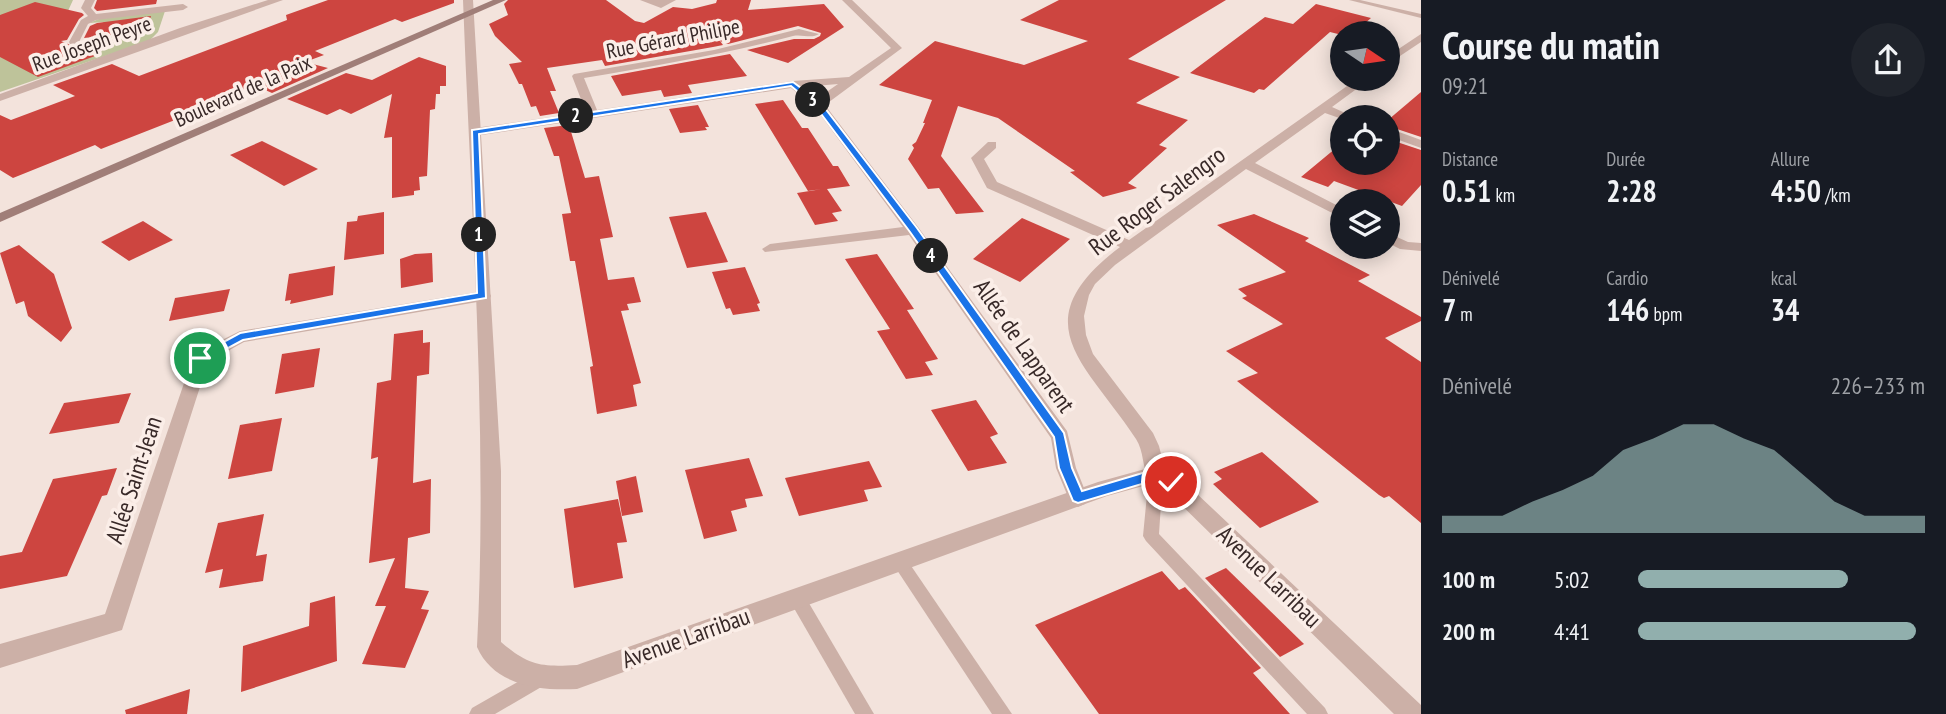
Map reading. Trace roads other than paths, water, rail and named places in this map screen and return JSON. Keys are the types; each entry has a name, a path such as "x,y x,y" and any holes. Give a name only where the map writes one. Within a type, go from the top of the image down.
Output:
{"main road":[{"name":"Boulevard de la Paix","path":"0,218 468,7 501,0"}],"street":[{"path":"90,0 86,8 94,17"},
{"name":"Rue Joseph Peyre","path":"0,98 184,30 278,0"},
{"path":"645,0 661,5 671,0"},
{"path":"818,104 897,48 847,0"},
{"path":"74,42 84,22 94,17 184,3 180,17 184,30"},
{"path":"468,7 491,471 492,576 489,647 514,670 537,680"},
{"name":"Rue Gérard Philipe","path":"592,113 578,76 713,53 799,32 814,34"},
{"path":"1400,52 1421,37"},
{"path":"475,132 793,84 852,80"},
{"name":"Allée de Lapparent","path":"793,84 818,104 913,230 1060,436 1066,468 1078,498"},
{"name":"Rue Roger Salengro","path":"1156,474 1148,441 1092,370 1074,328 1081,294 1100,271 1130,246 1347,91"},
{"path":"1324,108 1330,110"},
{"path":"1400,136 1421,144"},
{"path":"992,145 977,158 992,184 1130,246"},
{"path":"1245,163 1330,208"},
{"path":"770,249 913,230"},
{"path":"1400,243 1421,247"},
{"name":"Allée Saint-Jean","path":"0,656 114,622 200,358 240,337 483,296"},
{"name":"Avenue Larribau","path":"537,680 577,677 1078,498 1156,474 1171,482 1412,714"}],"lane":[{"path":"1352,0 1421,16"},
{"path":"1156,474 1152,536 1319,714"},
{"path":"900,562 1003,714"},
{"path":"797,598 865,714"},
{"path":"478,714 537,680"}]}
